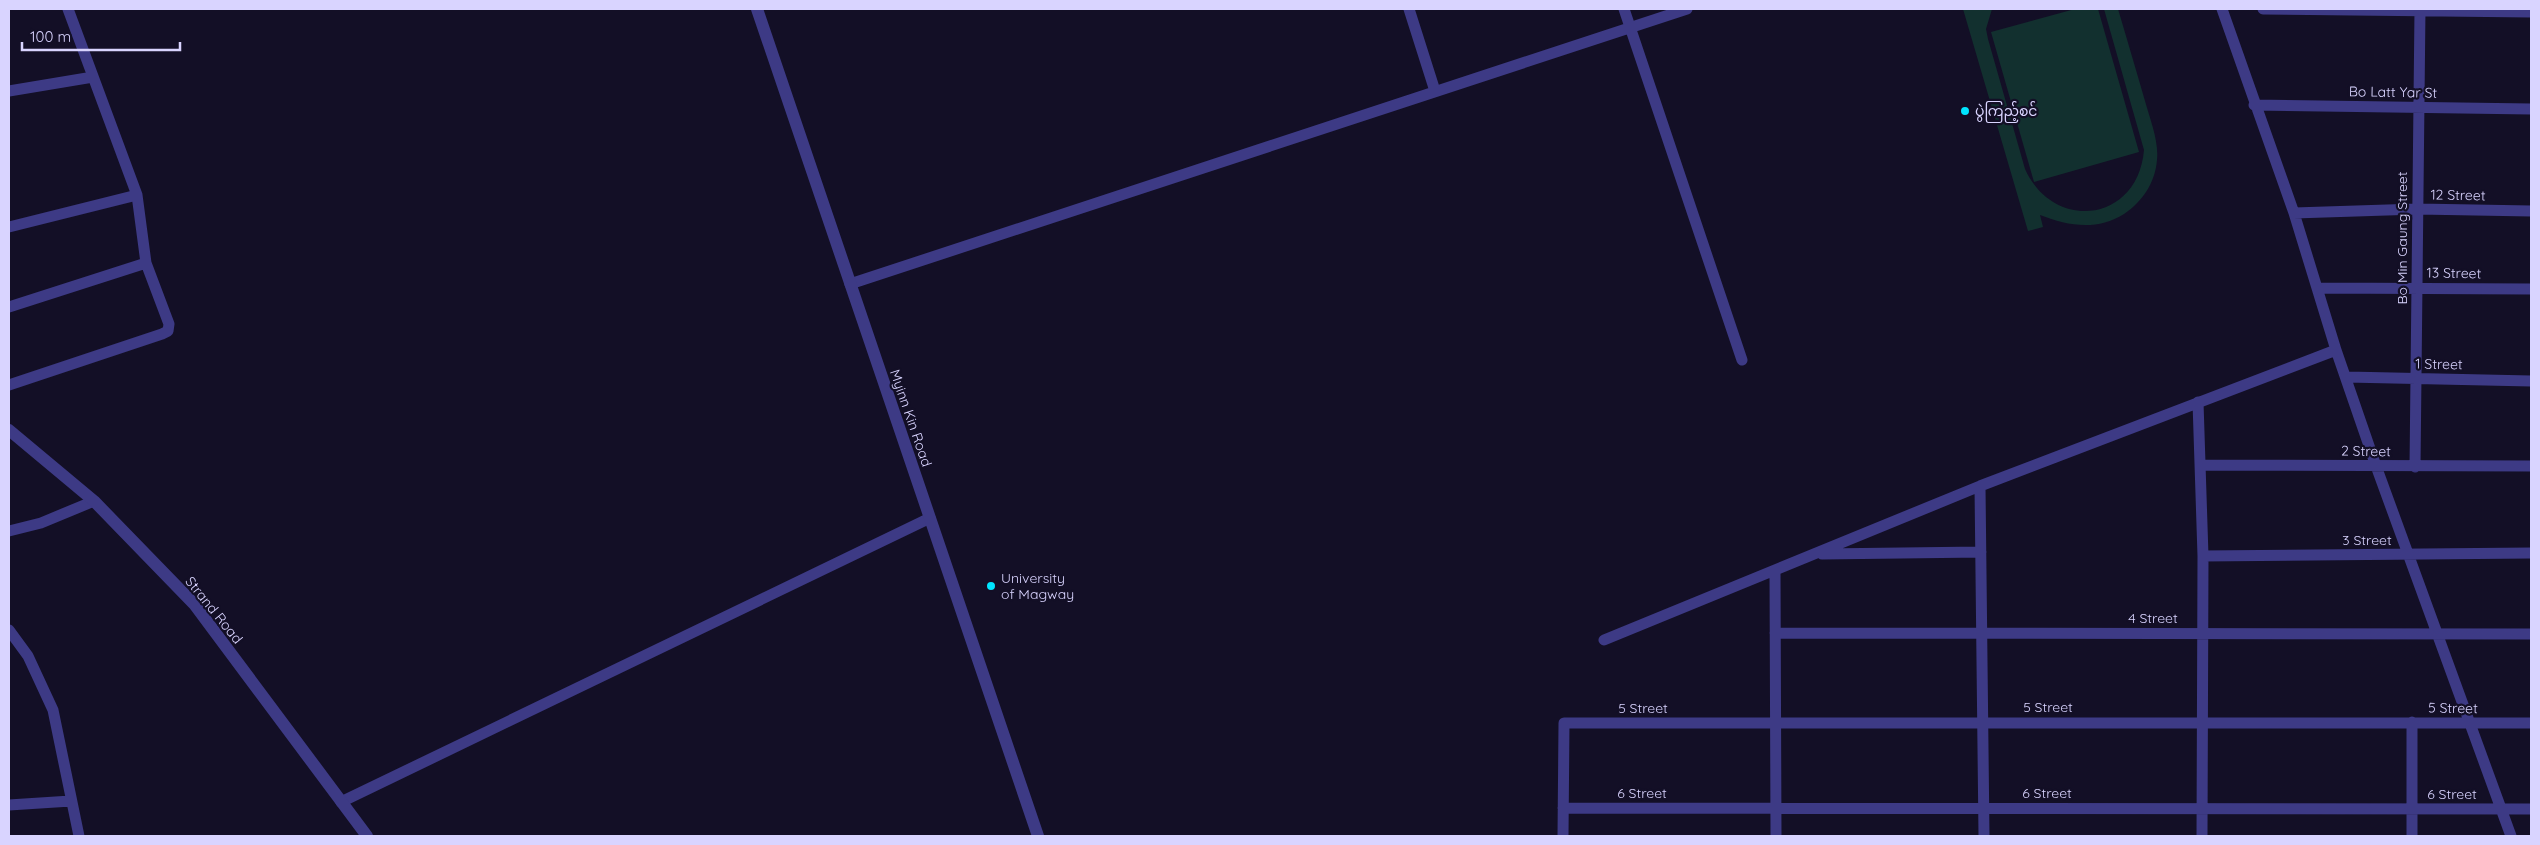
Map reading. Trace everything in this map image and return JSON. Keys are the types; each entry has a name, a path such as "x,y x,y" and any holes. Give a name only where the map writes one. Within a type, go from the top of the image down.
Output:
{"street":[{"path":"9,384 168,331 169,324 146,263 137,196 68,9"},
{"name":"Myinn Kin Road","path":"757,9 1038,836"},
{"path":"1409,9 1435,91"},
{"path":"1624,9 1742,360"},
{"path":"850,284 1687,9"},
{"path":"2222,9 2254,105 2294,213 2336,350 2347,377 2376,466 2410,554 2437,634 2511,836"},
{"path":"2263,9 2531,12"},
{"name":"Bo Min Gaung Street","path":"2415,467 2420,10"},
{"path":"9,92 94,77"},
{"name":"Bo Latt Yar St","path":"2254,105 2531,109"},
{"path":"9,227 137,196"},
{"name":"12 Street","path":"2294,213 2418,209 2531,210"},
{"path":"9,306 146,263"},
{"name":"13 Street","path":"2317,288 2531,289"},
{"path":"1604,640 1980,486 2336,350"},
{"name":"1 Street","path":"2347,377 2531,381"},
{"path":"2198,402 2203,556 2204,809 2202,836"},
{"name":"Strand Road","path":"9,430 94,501 194,604 367,836"},
{"name":"2 Street","path":"2200,465 2531,466"},
{"path":"1980,486 1984,836"},
{"path":"9,532 41,523 94,501"},
{"path":"342,802 930,518"},
{"path":"1815,554 1981,552"},
{"name":"3 Street","path":"2203,556 2531,553"},
{"path":"1775,570 1776,836"},
{"path":"10,633 28,656 53,710 78,836"},
{"name":"4 Street","path":"1775,633 2531,634"},
{"path":"2412,722 2412,836"},
{"name":"5 Street","path":"1563,808 1564,723 2531,723"},
{"path":"9,805 71,801"},
{"path":"1563,808 1563,836"},
{"name":"6 Street","path":"1563,808 2531,809"}],"green space":[{"path":"1963,9 1992,9 1986,29 1988,39 2025,169 2038,190 2055,203 2074,210 2093,210 2111,205 2127,192 2138,174 2144,150 2104,9 2118,9 2157,145 2156,168 2151,184 2131,209 2114,219 2093,225 2061,222 2040,215 2043,227 2028,231"},
{"path":"2075,9 2098,9 2139,152 2034,182 1991,32"}],"place":[{"name":"ပွဲကြည့်စင်","path":"1965,111"},
{"name":"University of Magway","path":"991,586"}]}
